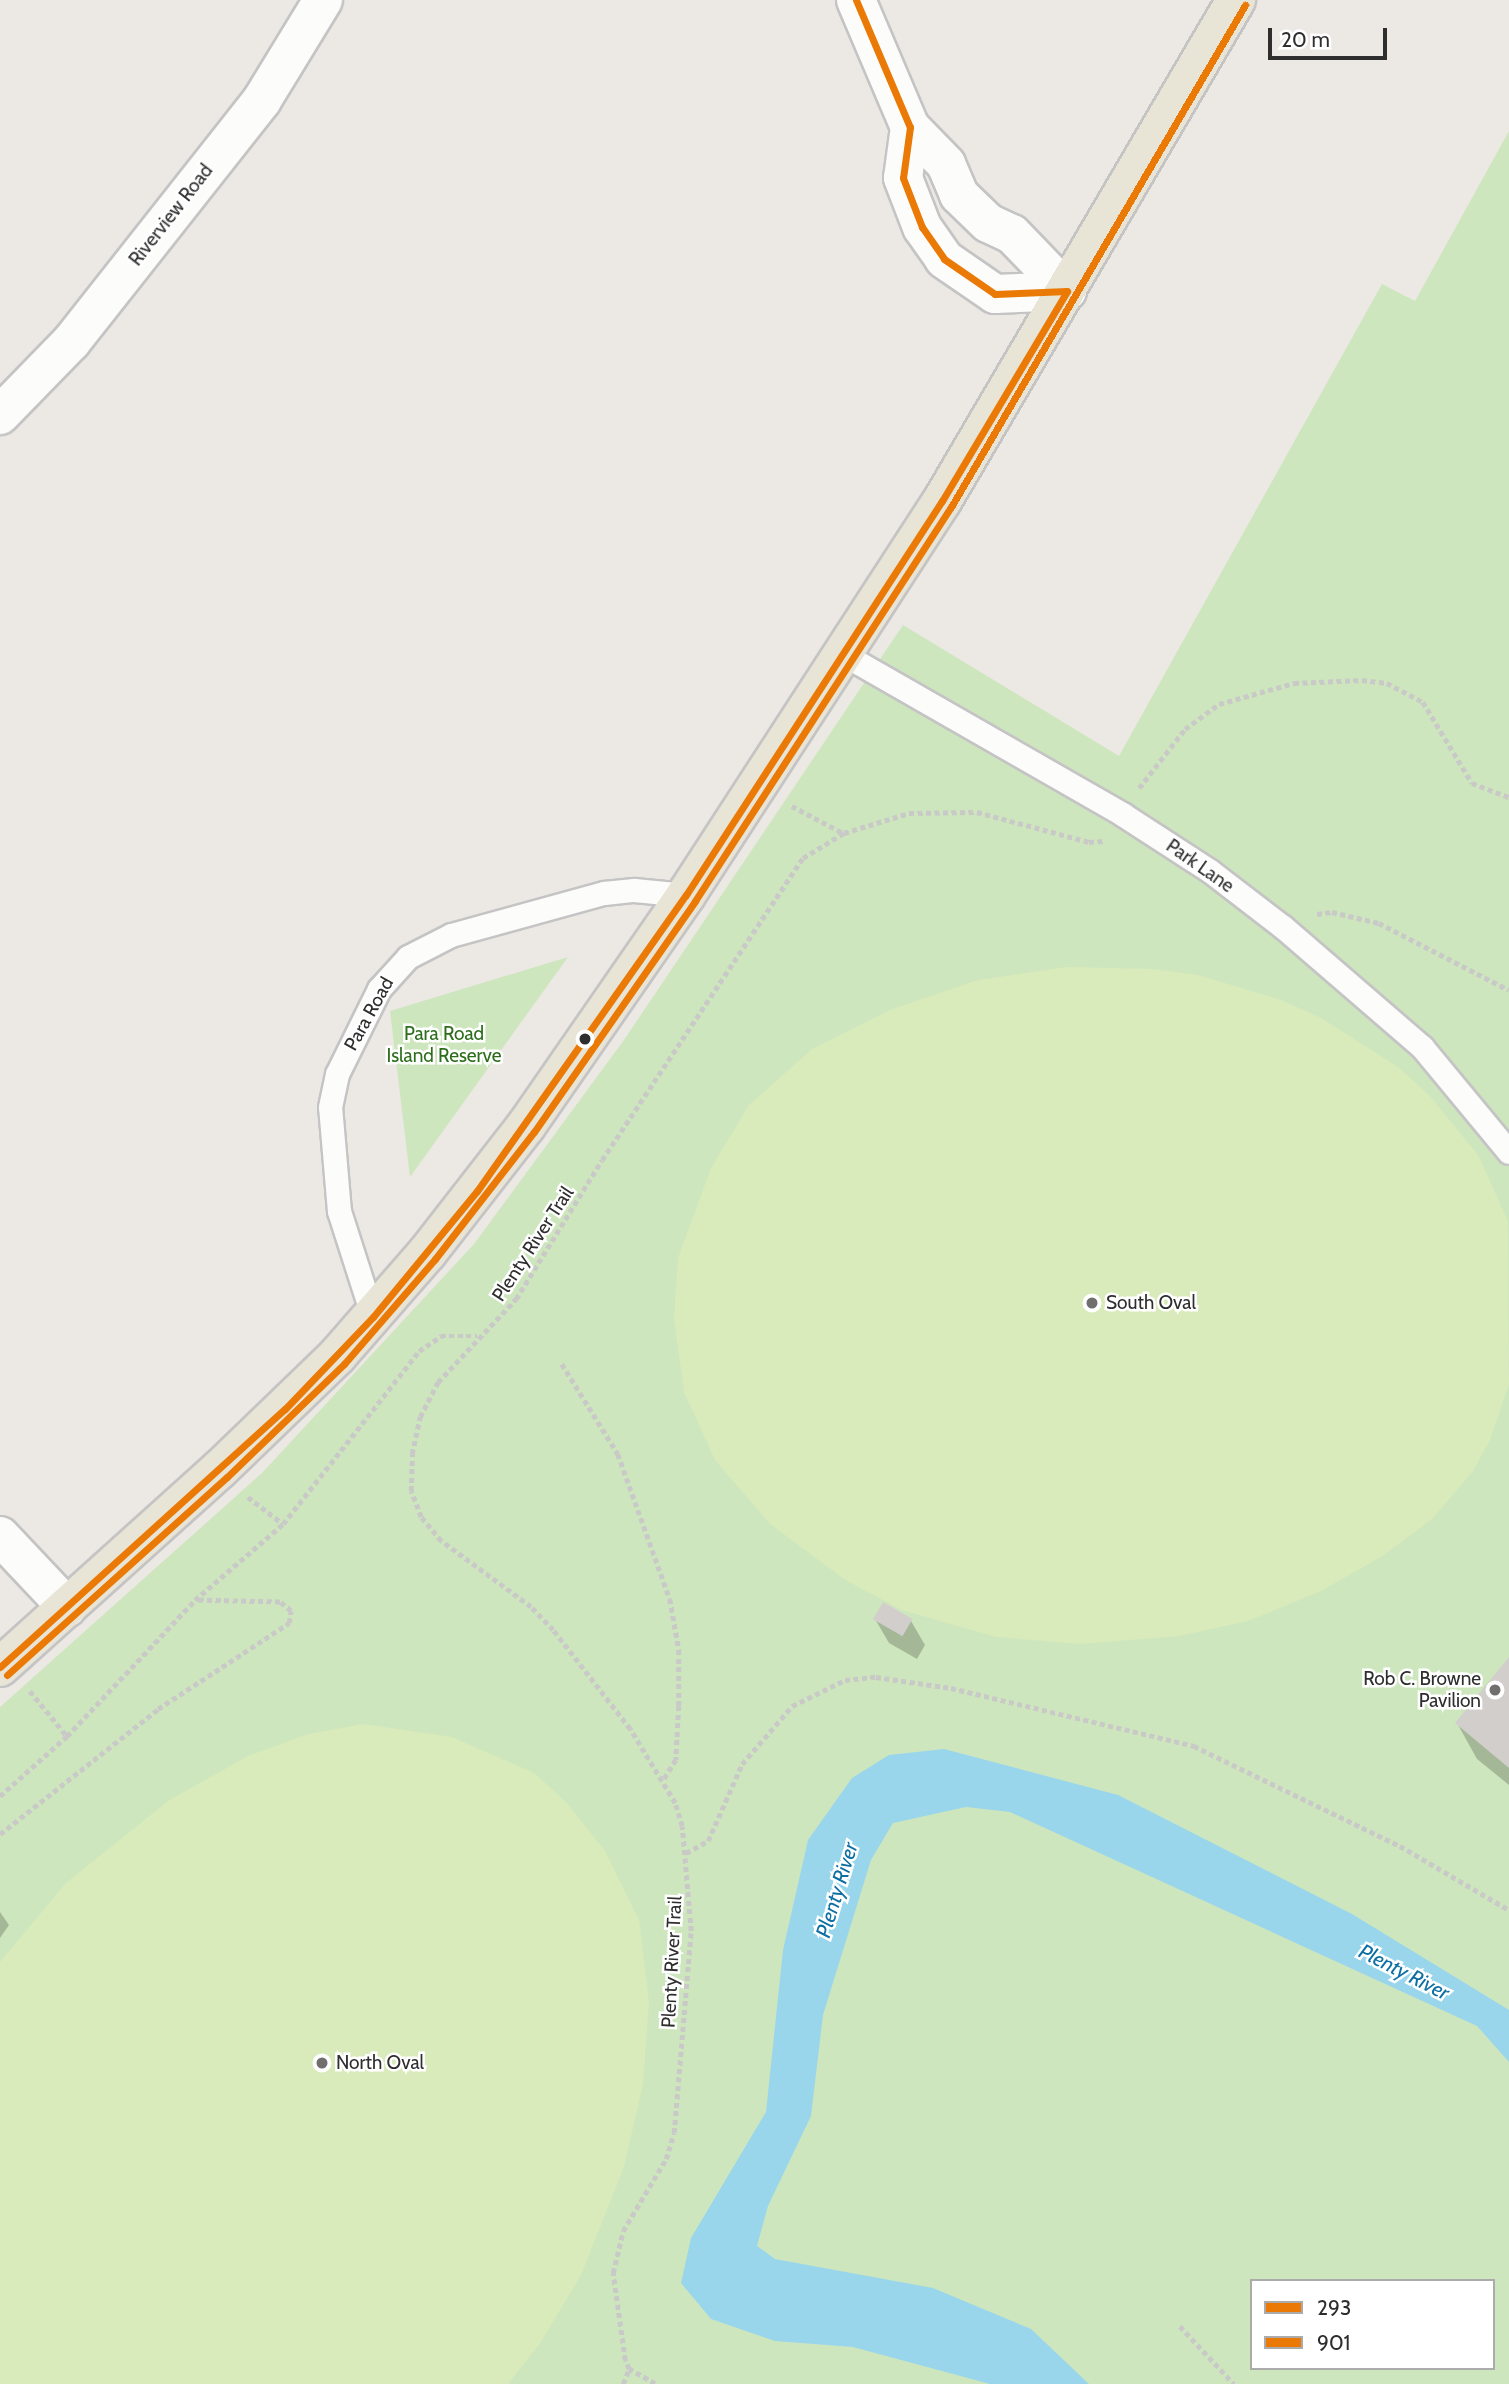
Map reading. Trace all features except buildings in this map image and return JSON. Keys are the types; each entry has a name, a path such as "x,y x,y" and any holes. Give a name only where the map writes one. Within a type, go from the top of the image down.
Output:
{"main road":[{"path":"3,1665 285,1409 373,1317 526,1126 686,895 843,654 1067,291 1236,0"}],"street":[{"name":"Riverview Road","path":"0,415 71,342 262,100 323,0"},
{"path":"856,0 910,127 946,164 959,195 988,223 1012,234 1067,291"},
{"path":"910,127 904,178 922,227 944,259 995,294 1067,291"},
{"path":"0,1536 67,1607"}],"lane":[{"name":"Park Lane","path":"843,654 1122,814 1210,871 1283,927 1422,1047 1508,1147"},
{"name":"Para Road","path":"373,1317 339,1211 330,1133 338,1074 379,989 408,957 451,935 592,896 634,890 686,895"}],"path":[{"name":"Plenty River Trail","path":"629,2369 622,2349 612,2273 624,2231 666,2159 674,2133 691,1931 686,1853 675,1803 610,1700 531,1607 441,1541 421,1517 411,1491 412,1454 420,1417 438,1382 478,1336 516,1299 602,1160 803,858 844,833 909,813 977,812 1096,843 1109,835 1185,729 1219,704 1294,683 1362,680 1408,691 1423,702 1458,766 1472,783 1509,797"},
{"path":"755,786 844,833"},
{"path":"1283,927 1312,915 1353,915 1379,923 1509,990"},
{"path":"0,1796 67,1736 195,1600 283,1524 419,1351 441,1336 478,1336"},
{"path":"562,1364 618,1454 670,1599 679,1650 679,1706 676,1760 663,1781"},
{"path":"0,1834 158,1709 289,1623 291,1611 280,1602 195,1600"},
{"path":"3,1665 67,1736"},
{"path":"686,1853 708,1841 741,1765 792,1706 845,1680 876,1677 951,1688 1194,1746 1400,1846 1509,1910"},
{"path":"1180,2326 1234,2384"},
{"path":"623,2384 629,2369 655,2384"}],"green space":[{"path":"1509,131 1509,2384 0,2384 0,1707 262,1473 474,1244 624,1040 903,625 1119,756 1382,284 1415,301"},
{"name":"Para Road Island Reserve","path":"568,957 410,1177 390,1011"},
{"name":"South Oval","path":"1067,967 1153,969 1198,975 1281,1000 1321,1018 1398,1067 1429,1095 1478,1155 1508,1221 1509,1384 1490,1440 1473,1471 1432,1519 1381,1557 1319,1592 1248,1621 1179,1636 1080,1644 996,1637 902,1610 847,1581 770,1524 715,1460 684,1392 674,1318 678,1258 711,1168 749,1105 812,1049 890,1010 978,980"},
{"name":"North Oval","path":"363,1724 452,1737 534,1773 565,1801 605,1851 639,1920 649,2002 643,2084 624,2167 581,2275 541,2342 508,2384 0,2384 0,1962 66,1883 168,1801 248,1756 309,1734"}],"water":[{"name":"Plenty River","path":"944,1749 1118,1795 1352,1914 1509,2010 1509,2062 1477,2026 1010,1812 966,1807 893,1823 871,1860 823,2015 811,2116 768,2206 757,2246 775,2259 933,2288 1031,2329 1089,2384 990,2384 853,2347 775,2341 711,2319 681,2283 691,2238 766,2112 783,1950 808,1840 852,1778 889,1755"}],"transit line":[{"name":"293","path":"856,0 910,127 903,178 922,227 944,259 995,294 1067,291"},
{"name":"901","path":"7,1675 227,1477 344,1364 435,1259 534,1132 695,901 951,507 1245,5"},
{"name":"293","path":"0,1667 285,1409 373,1317 477,1191 686,895 942,501 1067,291"}],"place":[{"name":"South Oval","path":"1092,1303"},
{"name":"Rob C. Browne Pavilion","path":"1495,1690"},
{"name":"North Oval","path":"322,2063"}]}
